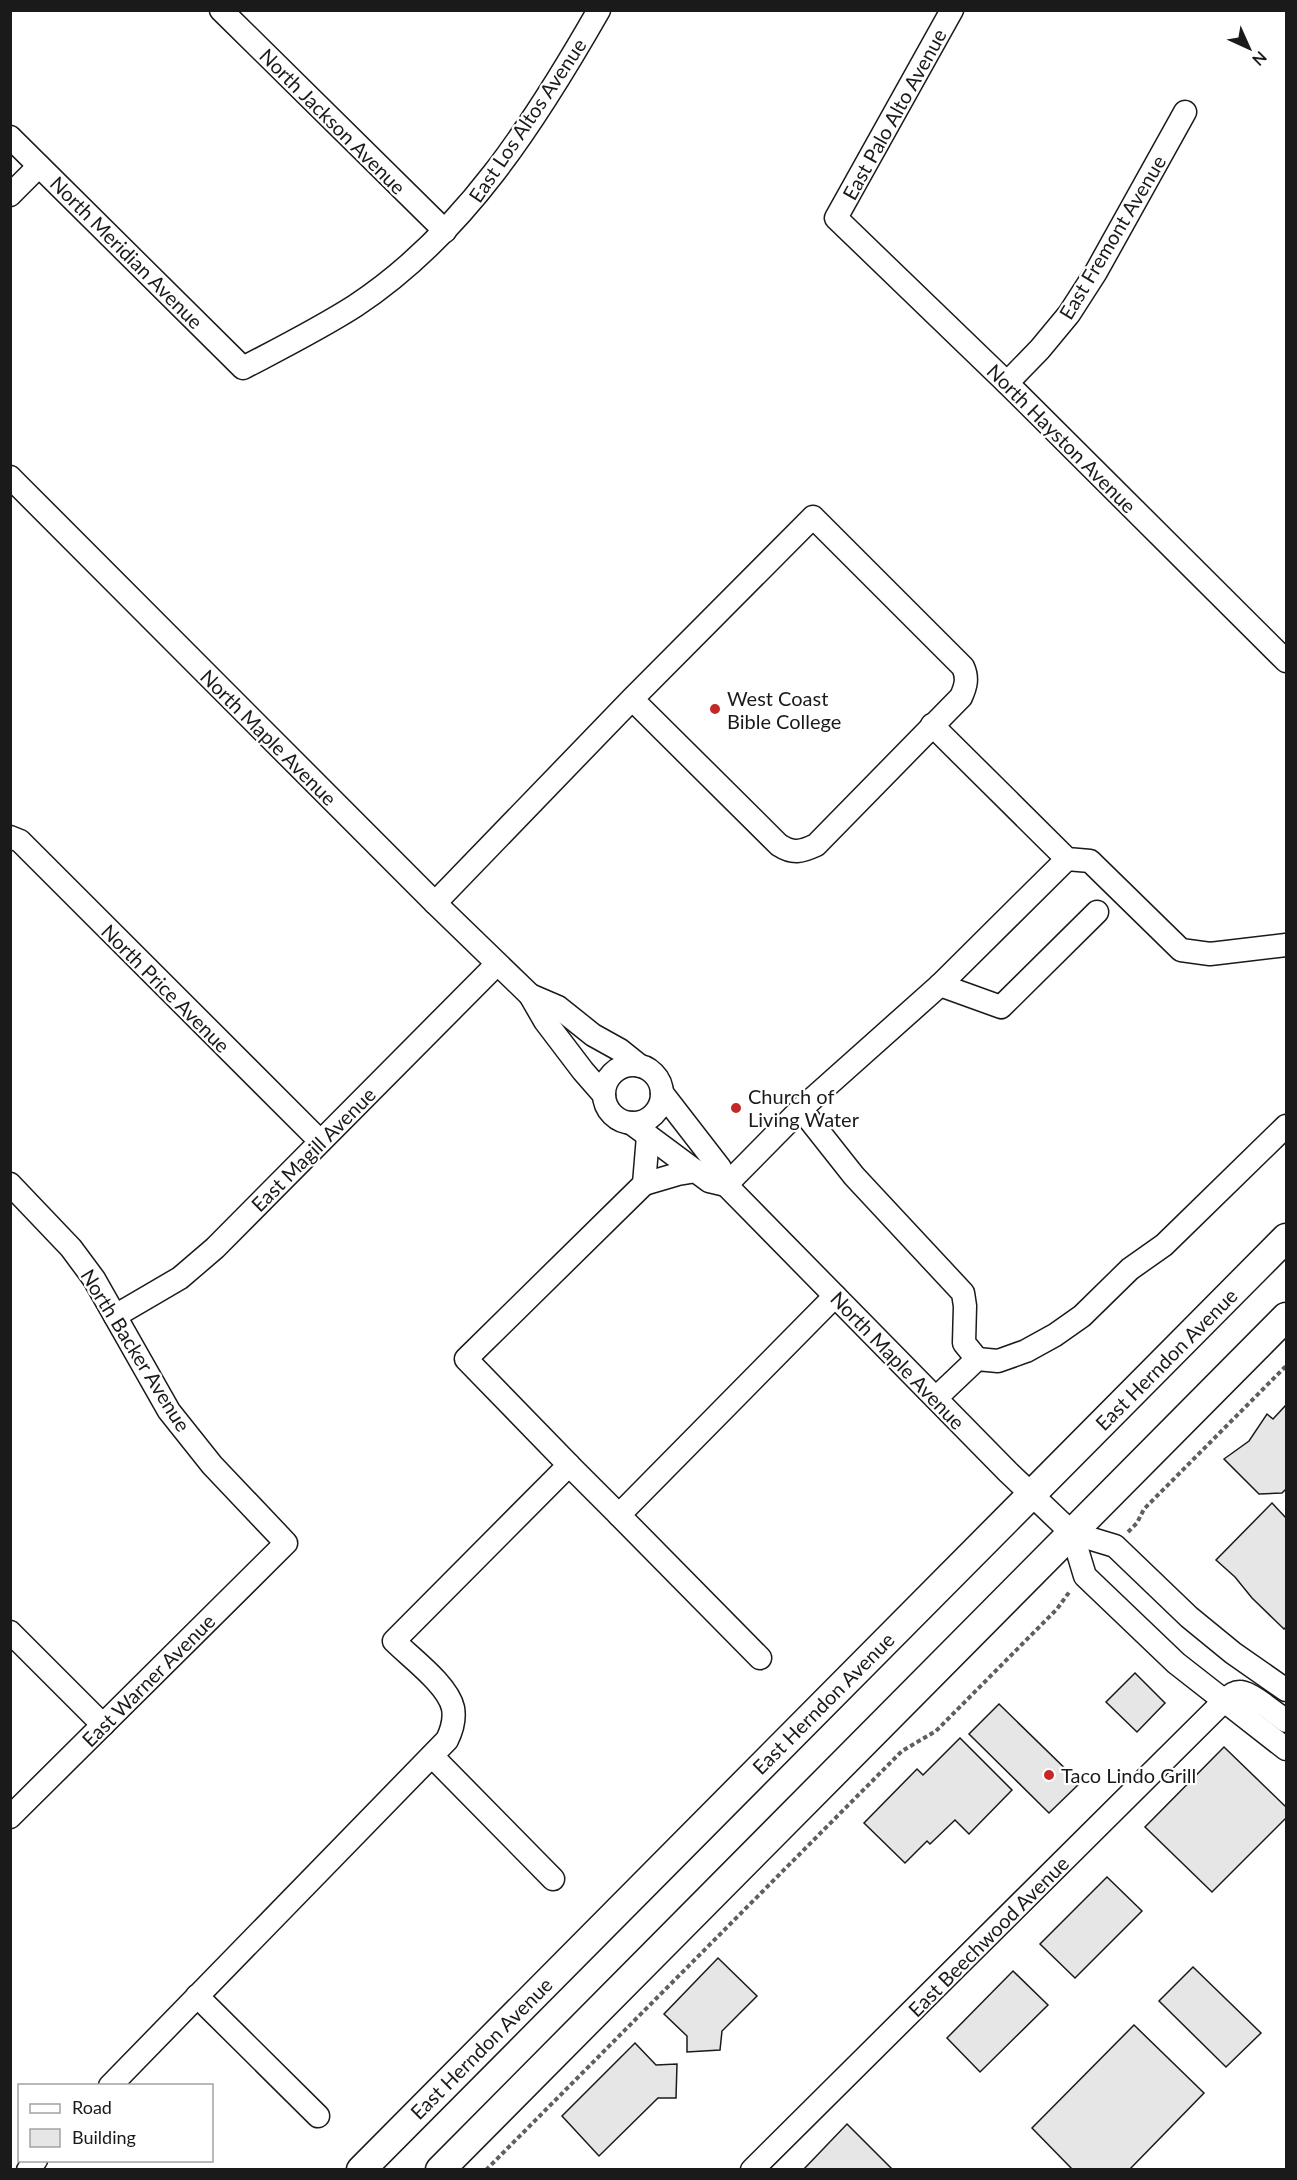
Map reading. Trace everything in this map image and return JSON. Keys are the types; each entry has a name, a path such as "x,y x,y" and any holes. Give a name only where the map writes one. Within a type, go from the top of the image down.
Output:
{"main road":[{"name":"East Herndon Avenue","path":"361,2169 1287,1238"},
{"path":"440,2169 1287,1317"}],"street":[{"name":"North Jackson Avenue","path":"221,10 445,231"},
{"name":"East Los Altos Avenue","path":"243,368 324,326 357,305 416,259 445,231 486,183 521,135 560,78 599,10"},
{"name":"East Palo Alto Avenue","path":"836,218 952,10"},
{"name":"East Fremont Avenue","path":"1007,383 1040,349 1074,306 1096,272 1185,112"},
{"name":"North Meridian Avenue","path":"10,137 243,368"},
{"path":"10,195 39,166"},
{"name":"North Hayston Avenue","path":"836,218 1007,383 1287,661"},
{"name":"North Maple Avenue","path":"10,477 435,903 530,995 545,1021 604,1095 605,1103 615,1117 640,1130 709,1181 726,1185"},
{"path":"435,903 632,699 813,517 963,667 966,674 966,687 961,697 816,845 804,851 789,851 779,845 632,699"},
{"path":"932,725 1067,859 1090,861 1181,950 1210,954 1287,945"},
{"name":"North Price Avenue","path":"10,837 20,841 320,1141"},
{"path":"726,1185 801,1109 940,985 1067,859"},
{"path":"940,985 1001,1007 1097,912"},
{"name":"East Magill Avenue","path":"115,1316 165,1288 197,1264 497,964"},
{"name":"North Maple Avenue","path":"530,995 558,1007 593,1035 620,1050 656,1076 662,1093 720,1168 726,1185 1072,1533 1115,1546 1189,1617 1233,1653 1287,1689"},
{"path":"604,1095 609,1078 615,1071 622,1067 640,1066"},
{"path":"644,1184 641,1122 656,1112 661,1103 662,1093"},
{"path":"801,1109 854,1176 963,1293 964,1343 977,1359 998,1361 1026,1351 1055,1335 1082,1316 1130,1269 1164,1245 1287,1126"},
{"path":"696,1171 644,1184 466,1359 759,1658"},
{"name":"North Backer Avenue","path":"10,1184 71,1248 94,1279 169,1412 212,1465 286,1543"},
{"path":"619,1515 835,1296"},
{"path":"936,1398 977,1359"},
{"path":"111,2084 447,1740 453,1726 453,1708 445,1691 394,1641 569,1465"},
{"name":"North Maple Avenue","path":"1072,1533 1085,1576 1176,1663 1287,1749"},
{"name":"East Warner Avenue","path":"10,1817 286,1543"},
{"path":"10,1632 103,1725"},
{"path":"1224,1701 1234,1693 1241,1692 1250,1695 1287,1721"},
{"name":"East Beechwood Avenue","path":"752,2169 1224,1701"},
{"path":"432,1756 553,1879"},
{"path":"197,1996 318,2116"}],"path":[{"path":"1137,1524 1144,1509 1287,1366"},
{"path":"486,2169 902,1752 936,1731 1057,1609 1067,1594"}],"building":[{"path":"1286,1405 1286,1489 1282,1493 1259,1494 1224,1459 1249,1441 1267,1414 1273,1419"},
{"path":"1272,1503 1286,1518 1286,1627 1284,1629 1216,1560"},
{"path":"1135,1673 1165,1703 1137,1732 1106,1702"},
{"path":"999,1704 1080,1783 1049,1813 969,1734"},
{"path":"960,1738 1012,1790 969,1834 955,1820 930,1844 927,1841 905,1863 864,1823 917,1769 923,1775"},
{"path":"1224,1747 1286,1807 1286,1818 1212,1892 1145,1827"},
{"path":"1107,1877 1142,1911 1075,1978 1040,1944"},
{"path":"718,1958 757,1996 722,2031 720,2050 687,2052 687,2036 664,2014"},
{"path":"1193,1967 1261,2033 1226,2067 1159,2001"},
{"path":"1013,1971 1048,2005 980,2072 947,2038"},
{"path":"1134,2025 1204,2093 1129,2170 1073,2170 1032,2128"},
{"path":"635,2043 656,2065 677,2064 676,2098 658,2098 599,2156 562,2116"},
{"path":"847,2124 893,2170 803,2170"}],"place":[{"name":"West Coast Bible College","path":"715,709"},
{"name":"Church of Living Water","path":"736,1108"},
{"name":"Taco Lindo Grill","path":"1049,1775"}]}
